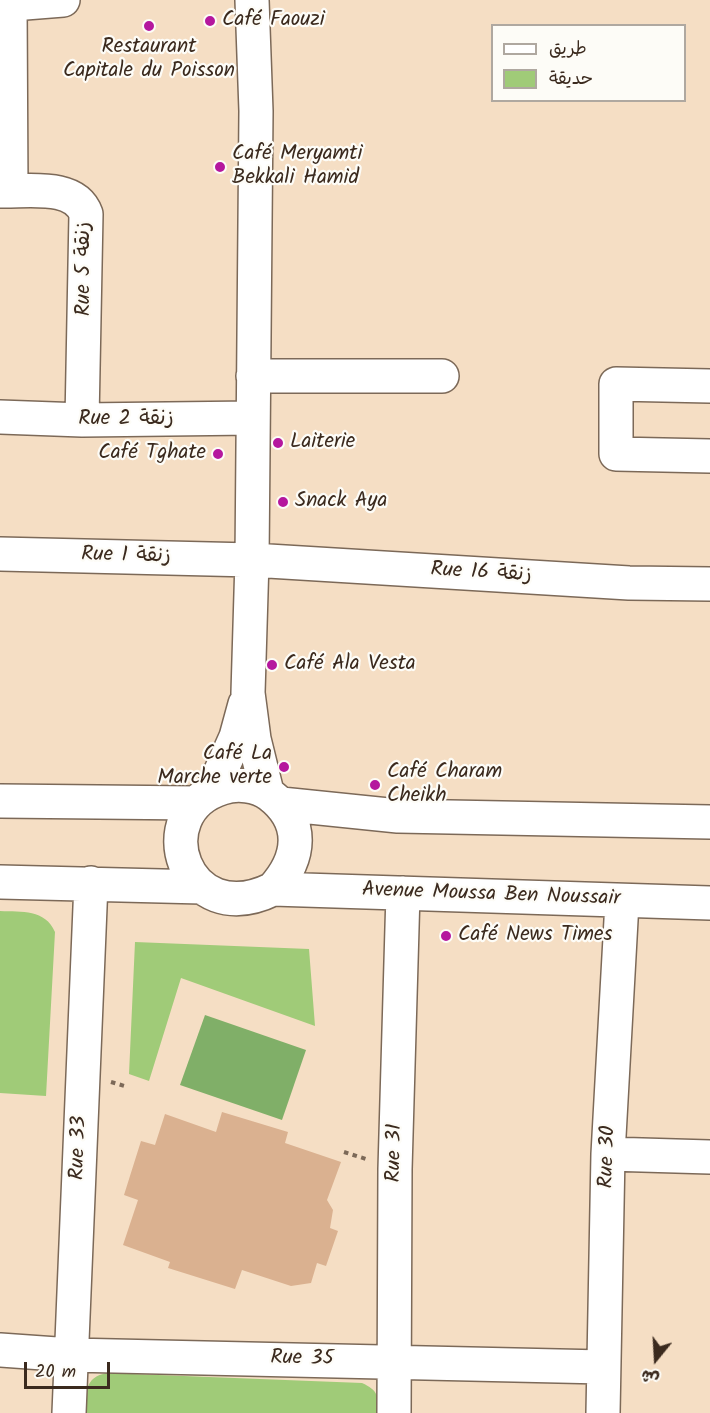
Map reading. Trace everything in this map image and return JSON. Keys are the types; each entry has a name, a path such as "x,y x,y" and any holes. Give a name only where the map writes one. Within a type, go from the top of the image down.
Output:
{"street":[{"path":"6,191 5,4 63,0"},
{"path":"248,693 236,737 204,797 186,818 180,837 182,855 189,873 202,887 218,897 237,900 256,897 273,889 286,875 294,858 296,839 291,820 274,798 254,739 248,693 252,560 256,111 252,0"},
{"name":"Rue 5 زنقة","path":"6,191 72,196 82,203 86,214 82,420"},
{"path":"253,376 442,376"},
{"path":"710,386 616,384 616,454 710,456"},
{"name":"Rue 2 زنقة","path":"0,417 82,420 253,418"},
{"name":"Rue 1 زنقة","path":"0,554 252,560"},
{"name":"Rue 16 زنقة","path":"252,560 617,582 710,584"},
{"path":"0,801 204,797 230,785 249,786 274,798 398,816 710,822"},
{"path":"0,882 202,887"},
{"name":"Rue 33","path":"69,1413 91,883"},
{"name":"Avenue Moussa Ben Noussair","path":"273,889 622,902 710,903"},
{"name":"Rue 31","path":"394,1413 395,1169 403,893"},
{"name":"Rue 30","path":"603,1413 608,1154 622,902"},
{"path":"608,1154 710,1158"},
{"name":"Rue 35","path":"0,1350 71,1355 603,1367"}],"green space":[{"path":"0,911 32,913 45,919 55,932 46,1096 0,1093"},
{"path":"135,942 309,949 315,1026 181,978 149,1081 129,1074"},
{"path":"205,1015 306,1050 282,1120 180,1085"},
{"path":"107,1373 362,1383 377,1395 379,1413 86,1413 90,1382 99,1375"}],"building":[{"path":"222,1112 288,1132 285,1143 341,1162 327,1200 333,1210 330,1228 338,1231 326,1266 317,1263 311,1283 291,1286 242,1270 235,1289 168,1268 170,1262 123,1245 138,1200 124,1195 141,1141 155,1145 165,1114 216,1132"}],"place":[{"name":"Café Faouzi","path":"210,21"},
{"name":"Restaurant Capitale du Poisson","path":"149,26"},
{"name":"Café Meryamti Bekkali Hamid","path":"220,167"},
{"name":"Laiterie","path":"278,443"},
{"name":"Café Tghate","path":"218,454"},
{"name":"Snack Aya","path":"283,502"},
{"name":"Café Ala Vesta","path":"272,665"},
{"name":"Café La Marche verte","path":"284,767"},
{"name":"Café Charam Cheikh","path":"375,785"},
{"name":"Café News Times","path":"446,936"}]}
